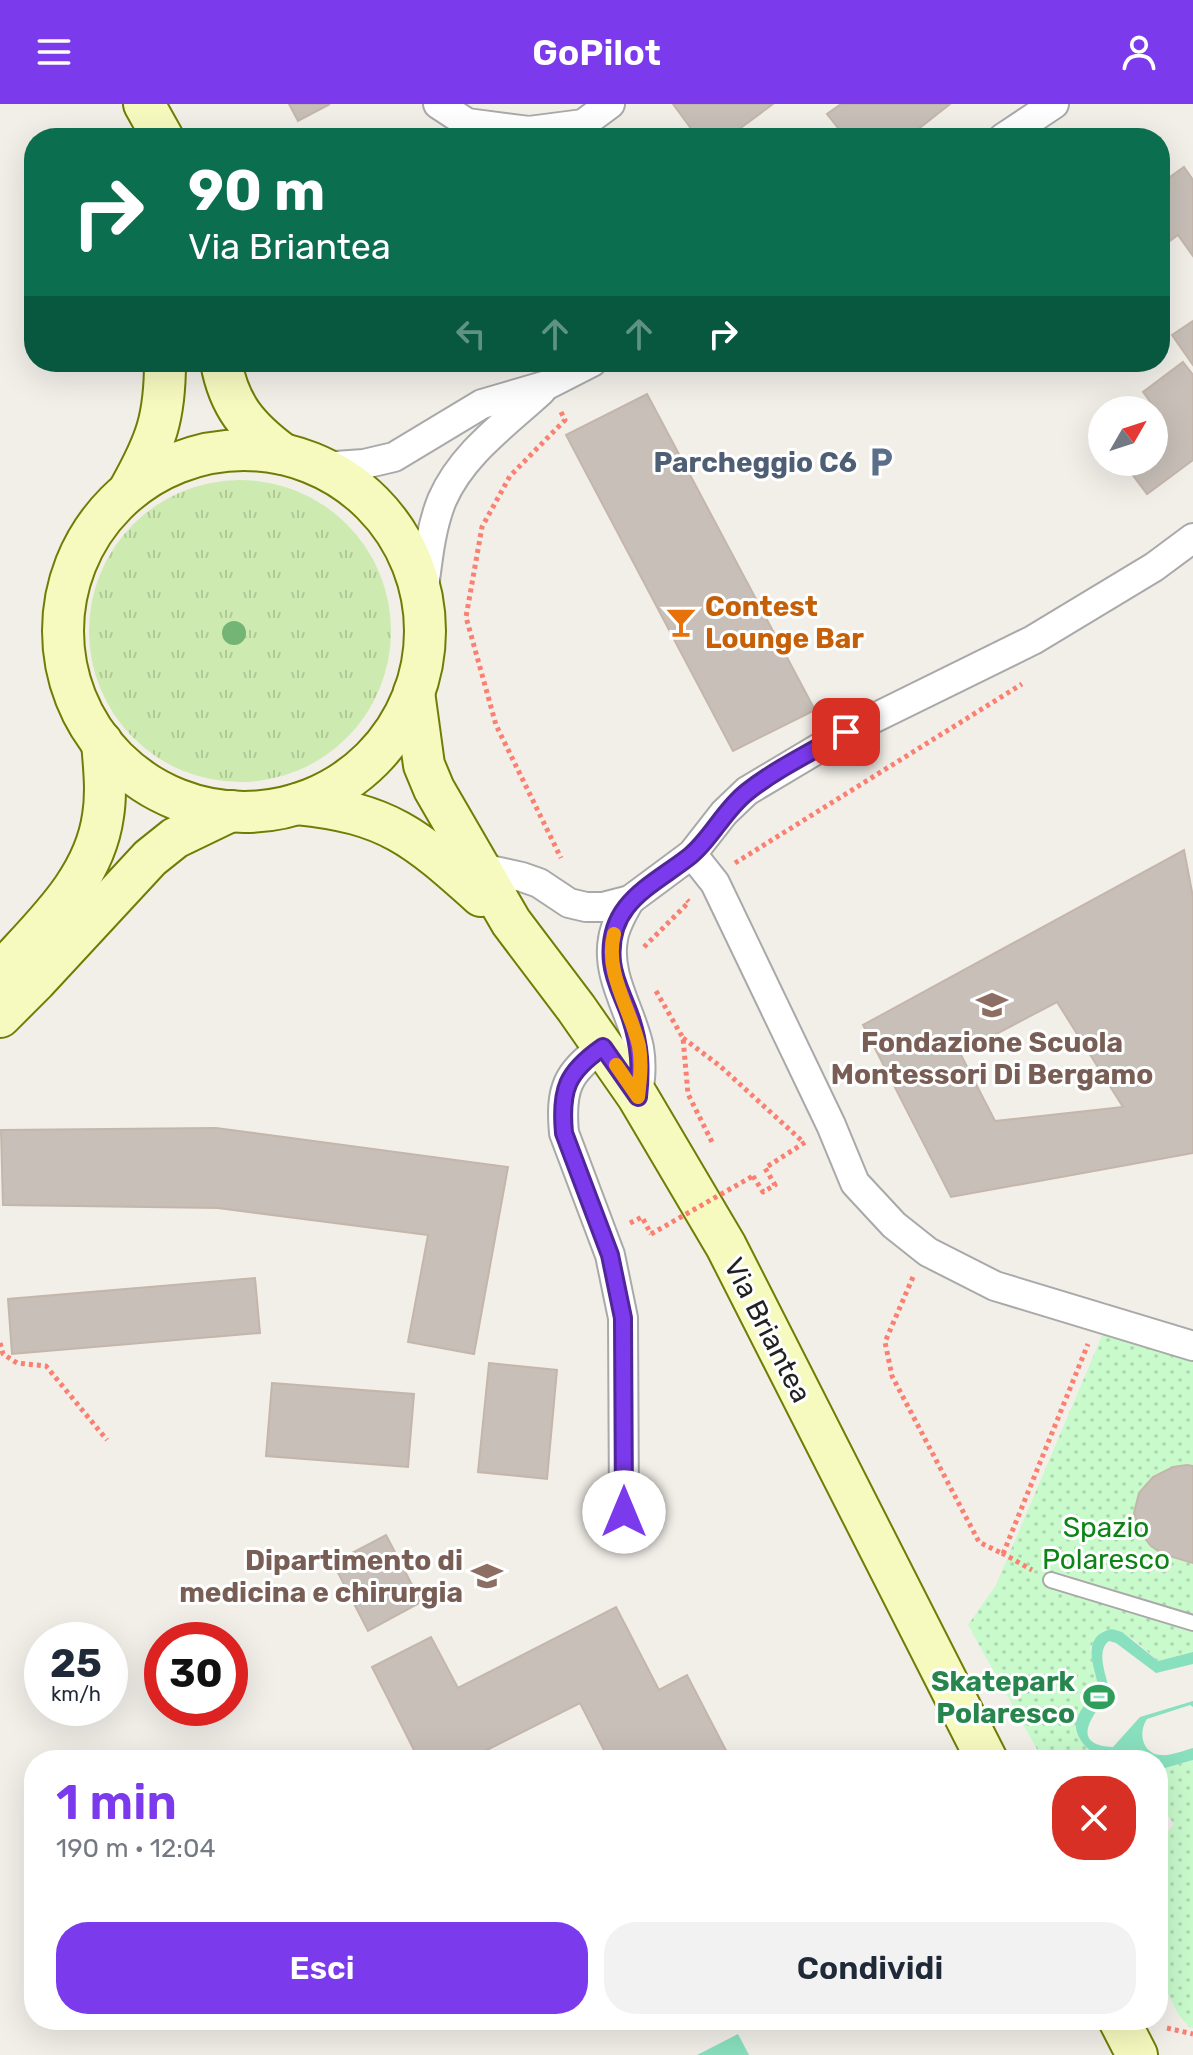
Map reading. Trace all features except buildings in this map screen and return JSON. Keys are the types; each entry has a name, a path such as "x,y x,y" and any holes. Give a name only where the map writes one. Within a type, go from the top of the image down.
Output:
{"main road":[{"path":"130,104 134,128"},
{"path":"144,104 157,128"},
{"path":"129,490 168,466 202,455 242,450 283,454 321,467 363,495 384,517 411,562 422,603 424,649 414,692 398,725 372,758 338,785 296,804 269,810 231,811 170,796 139,778 102,742 86,718 65,660 63,627 66,597 78,558 98,523 129,490 156,440 164,406 165,372"},
{"path":"223,372 225,387 238,411 261,438 283,454"},
{"path":"414,692 424,765 477,867 511,922"},
{"path":"0,973 78,884 93,855 103,818 102,742"},
{"path":"296,804 344,810 386,823 433,853 511,922"},
{"path":"0,1017 150,858 175,838 231,811"},
{"name":"Via Briantea","path":"511,922 638,1097 726,1246 982,1750"}],"street":[{"path":"438,104 467,123 506,128"},
{"path":"552,128 583,124 610,104"},
{"path":"1018,128 1054,104"},
{"path":"321,467 364,464 394,457 482,404 547,385 572,372"},
{"path":"422,603 434,525 442,499 465,462 547,385"},
{"path":"638,1097 641,1068 639,1048 612,963 612,941 630,900 692,854 724,813 747,791 846,732 1033,640 1154,567 1193,538"},
{"path":"692,854 715,883 831,1125 855,1183 894,1225 928,1252 995,1286 1193,1346"},
{"path":"477,867 539,883 569,903 586,907 603,907 630,900"},
{"path":"603,1047 584,1060 570,1077 562,1114 564,1133 613,1264 623,1318 624,1512"}],"lane":[{"path":"1051,1580 1193,1623"}],"path":[{"path":"547,385 565,420 510,476 482,527 466,617 496,725 559,856 570,864"},
{"path":"646,958 644,946 734,863 1044,670 1033,640"},
{"path":"665,872 689,902"},
{"path":"650,981 683,1038 720,1066 814,1154"},
{"path":"683,1038 688,1094 716,1151"},
{"path":"634,1232 630,1223 642,1217 651,1234 753,1176 763,1192 775,1185 765,1168 776,1161"},
{"path":"730,1179 738,1193"},
{"path":"917,1268 885,1342 892,1376 979,1542 1051,1580"},
{"path":"1000,1552 1003,1554 1098,1317"},
{"path":"0,1343 3,1354 17,1363 46,1366 107,1440"},
{"path":"1136,2034 1193,2034"}],"green space":[{"path":"240,480 269,483 298,492 324,506 347,524 365,547 379,573 388,602 391,631 388,660 379,689 365,715 347,738 324,756 298,770 269,779 240,782 211,779 182,770 156,756 133,738 115,715 101,689 92,660 89,631 92,602 101,573 115,547 133,524 156,506 182,492 211,483"},
{"name":"Spazio Polaresco","path":"1104,1331 1193,1361 1193,1652 1158,1661 1126,1635 1102,1631 1090,1648 1099,1688 1077,1717 1095,1750 1037,1750 968,1625 996,1585"},
{"name":"Skatepark Polaresco","path":"1112,1629 1122,1632 1158,1661 1193,1652 1193,1664 1156,1673 1116,1643 1109,1641 1105,1645 1102,1658 1110,1693 1092,1717 1088,1734 1091,1740 1113,1747 1140,1717 1193,1701 1193,1707 1190,1705 1147,1719 1142,1736 1149,1750 1091,1750 1079,1737 1076,1721 1099,1688 1092,1652 1096,1638"},
{"name":"Skatepark Polaresco","path":"1193,1748 1193,1760 1168,1767 1168,1755"},
{"path":"1193,1760 1193,2028 1178,2014 1168,1994 1168,1832 1174,1824 1168,1816 1168,1767"},
{"path":"738,2034 749,2055 697,2055"}],"slow traffic":[{"path":"614,934 612,963 639,1048 641,1068 638,1097 616,1065"}],"place":[{"name":"Parcheggio C6","path":"881,462"},
{"name":"Contest Lounge Bar","path":"681,622"},
{"name":"Fondazione Scuola Montessori Di Bergamo","path":"992,1005"},
{"name":"Dipartimento di medicina e chirurgia","path":"487,1576"},
{"name":"Skatepark Polaresco","path":"1099,1697"}],"route":[{"path":"624,1512 623,1318 613,1264 564,1133 562,1114 570,1077 584,1060 603,1047 638,1097 641,1068 639,1048 612,963 612,941 630,900 692,854 724,813 747,791 846,732"}]}
